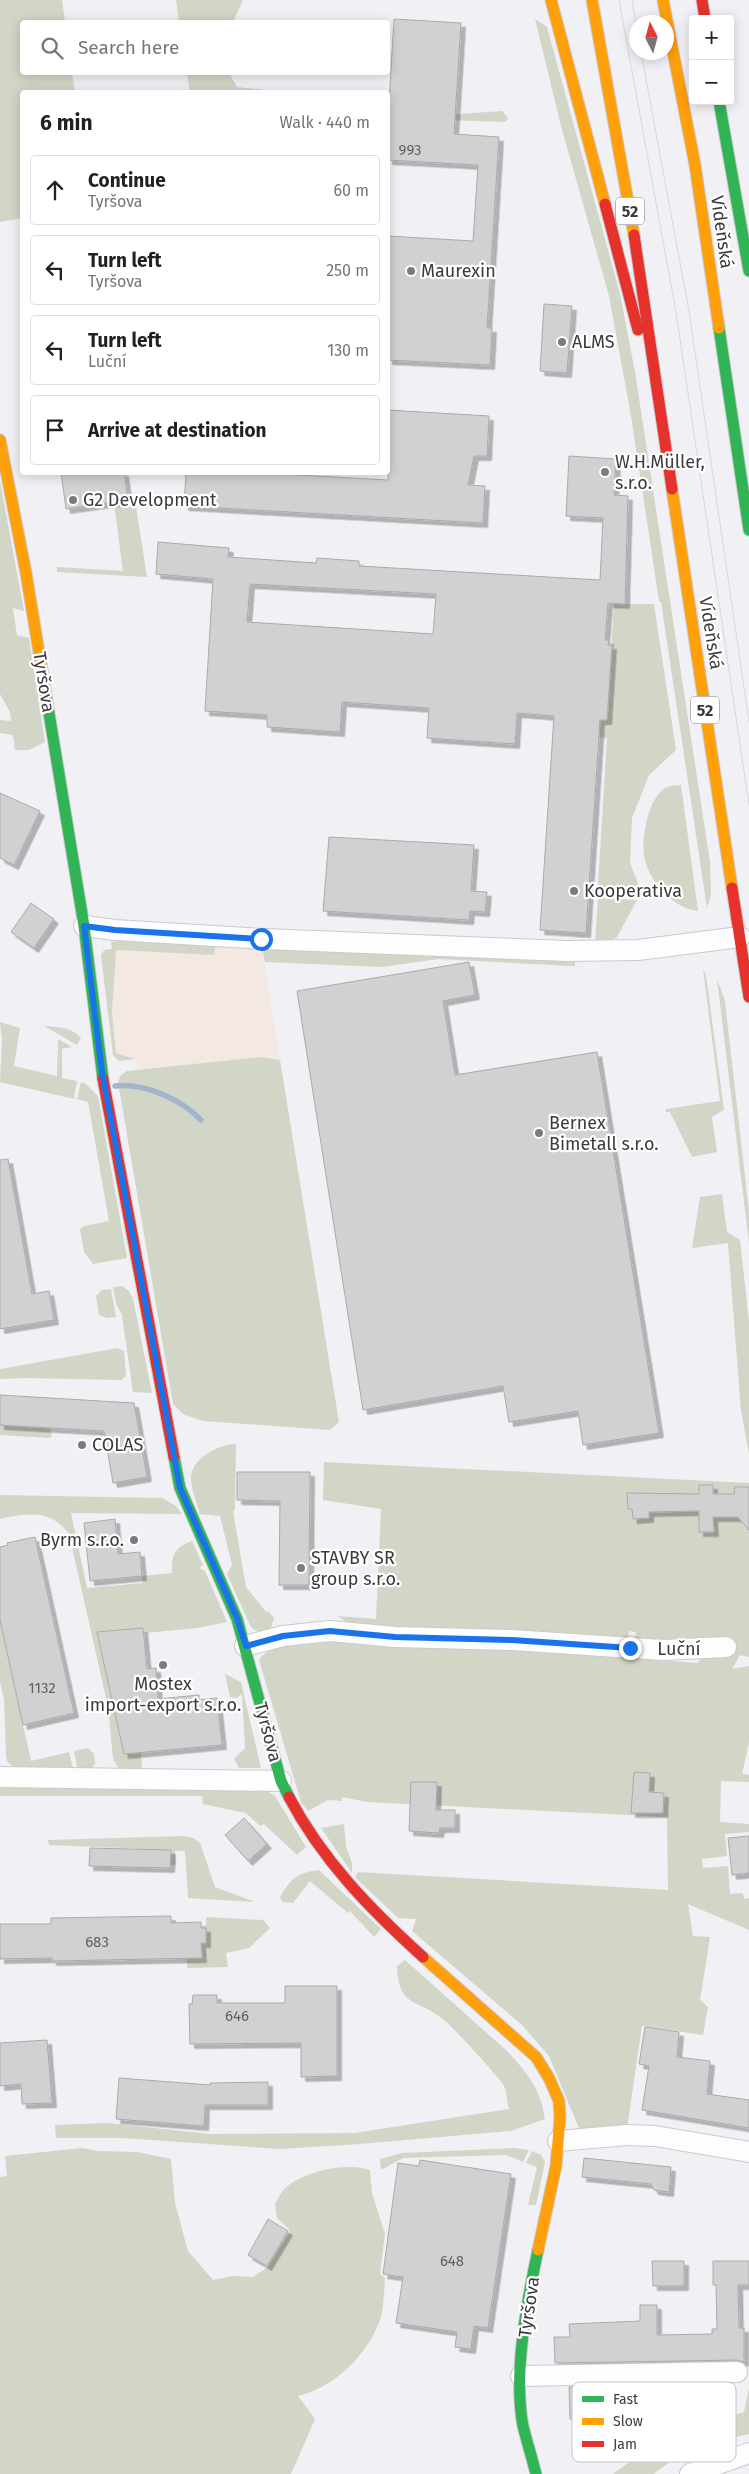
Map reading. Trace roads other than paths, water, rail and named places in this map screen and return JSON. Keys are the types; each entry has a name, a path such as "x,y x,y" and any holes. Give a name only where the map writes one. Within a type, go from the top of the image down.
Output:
{"main road":[{"name":"Vídeňská","path":"551,0 661,422"},
{"name":"Vídeňská","path":"592,0 631,217 749,997"},
{"name":"Vídeňská","path":"663,0 695,165 749,530"},
{"path":"702,0 704,15"},
{"path":"720,105 749,271"},
{"name":"Tyršova","path":"0,440 26,573 84,926 102,1072 180,1488 237,1618 281,1780 301,1820 338,1873 402,1938 536,2057 549,2078 559,2101 558,2141 551,2192 526,2306 521,2376 523,2424 536,2474"}],"street":[{"path":"84,926 115,930 264,939 567,951 638,950 740,937"},
{"name":"Luční","path":"246,1646 283,1636 330,1631 395,1637 512,1640 662,1650 726,1647"},
{"name":"Tyršova","path":"0,1777 281,1780"},
{"path":"558,2141 627,2135 656,2136 749,2152"},
{"path":"521,2376 737,2372"},
{"path":"736,2458 749,2453"},
{"path":"690,2474 724,2462"}],"waterway":[{"path":"115,1086 138,1087 162,1094 183,1105 201,1120"}],"tram line":[{"path":"619,0 676,312 749,805"},
{"path":"632,0 634,15"},
{"path":"642,60 689,311 749,722"}],"place":[{"name":"Maurexin","path":"411,271"},
{"name":"ALMS","path":"562,342"},
{"name":"W.H.Müller, s.r.o.","path":"605,472"},
{"name":"G2 Development","path":"73,500"},
{"name":"Kooperativa","path":"574,891"},
{"name":"Bernex Bimetall s.r.o.","path":"539,1133"},
{"name":"COLAS","path":"82,1445"},
{"name":"Byrm s.r.o.","path":"134,1540"},
{"name":"STAVBY SR group s.r.o.","path":"301,1568"},
{"name":"Mostex import-export s.r.o.","path":"163,1665"}]}
